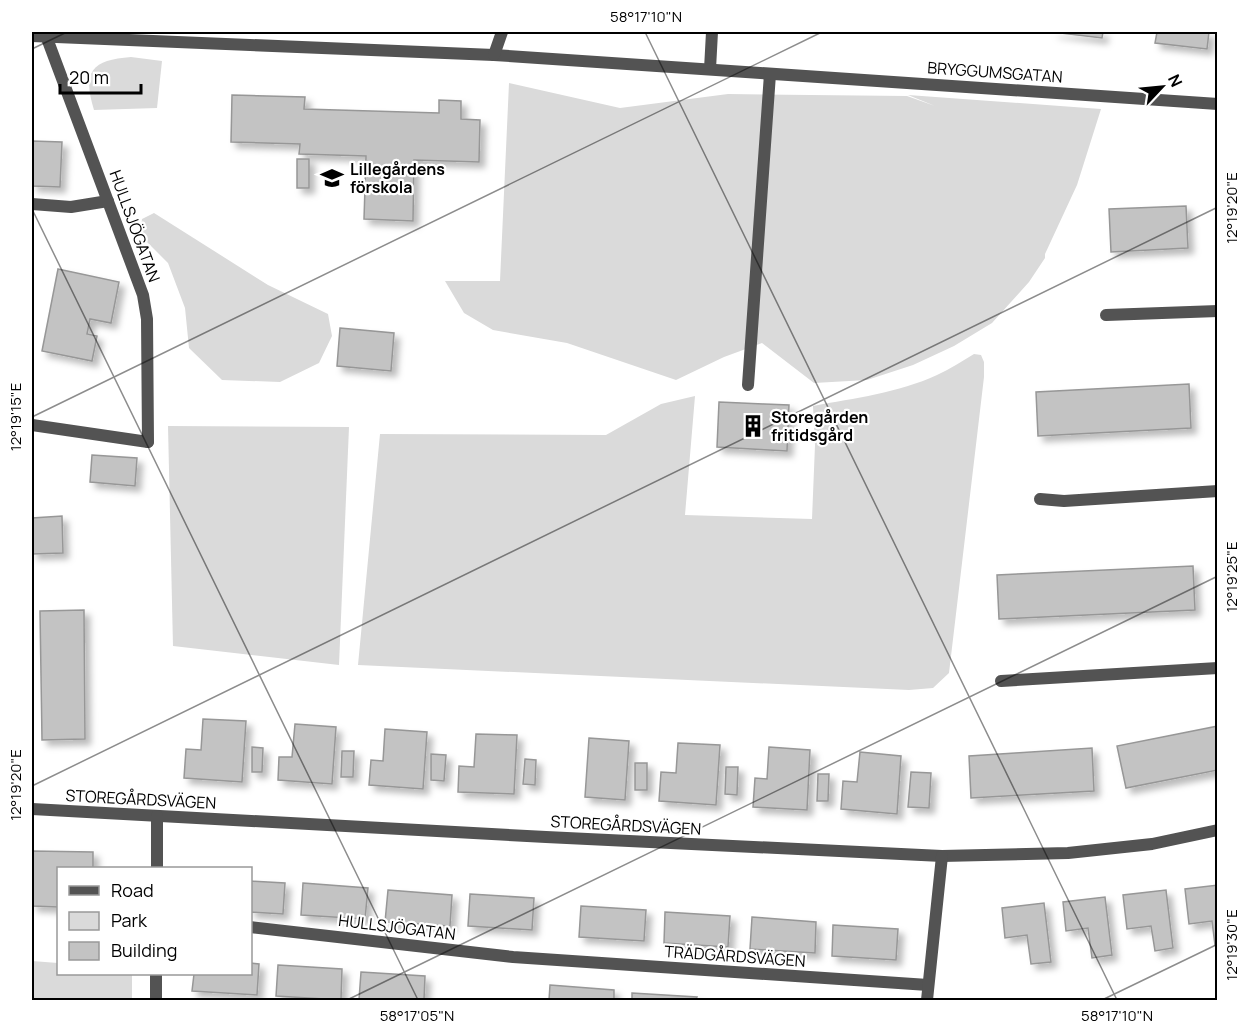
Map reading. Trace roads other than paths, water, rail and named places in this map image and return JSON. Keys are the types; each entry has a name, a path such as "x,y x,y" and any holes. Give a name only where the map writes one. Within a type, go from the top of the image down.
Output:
{"street":[{"path":"494,55 502,32"},
{"path":"710,69 712,32"},
{"name":"BRYGGUMSGATAN","path":"32,36 46,34 494,55 1218,104"},
{"name":"HULLSJÖGATAN","path":"32,425 148,442 147,319 143,295 46,34"},
{"path":"748,385 770,74"},
{"path":"32,204 71,207 108,201"},
{"path":"1106,315 1218,311"},
{"path":"1040,499 1064,501 1218,491"},
{"path":"1001,681 1218,668"},
{"name":"STOREGÅRDSVÄGEN","path":"32,809 942,856 1068,853 1152,844 1218,830"},
{"path":"157,816 157,867"},
{"path":"927,1000 942,856"},
{"name":"HULLSJÖGATAN","path":"252,927 540,959"},
{"name":"TRÄDGÅRDSVÄGEN","path":"540,959 928,985"},
{"path":"156,975 156,1000"}],"place":[{"name":"Lillegårdens förskola","path":"332,178"},
{"name":"Storegården fritidsgård","path":"753,426"}]}
